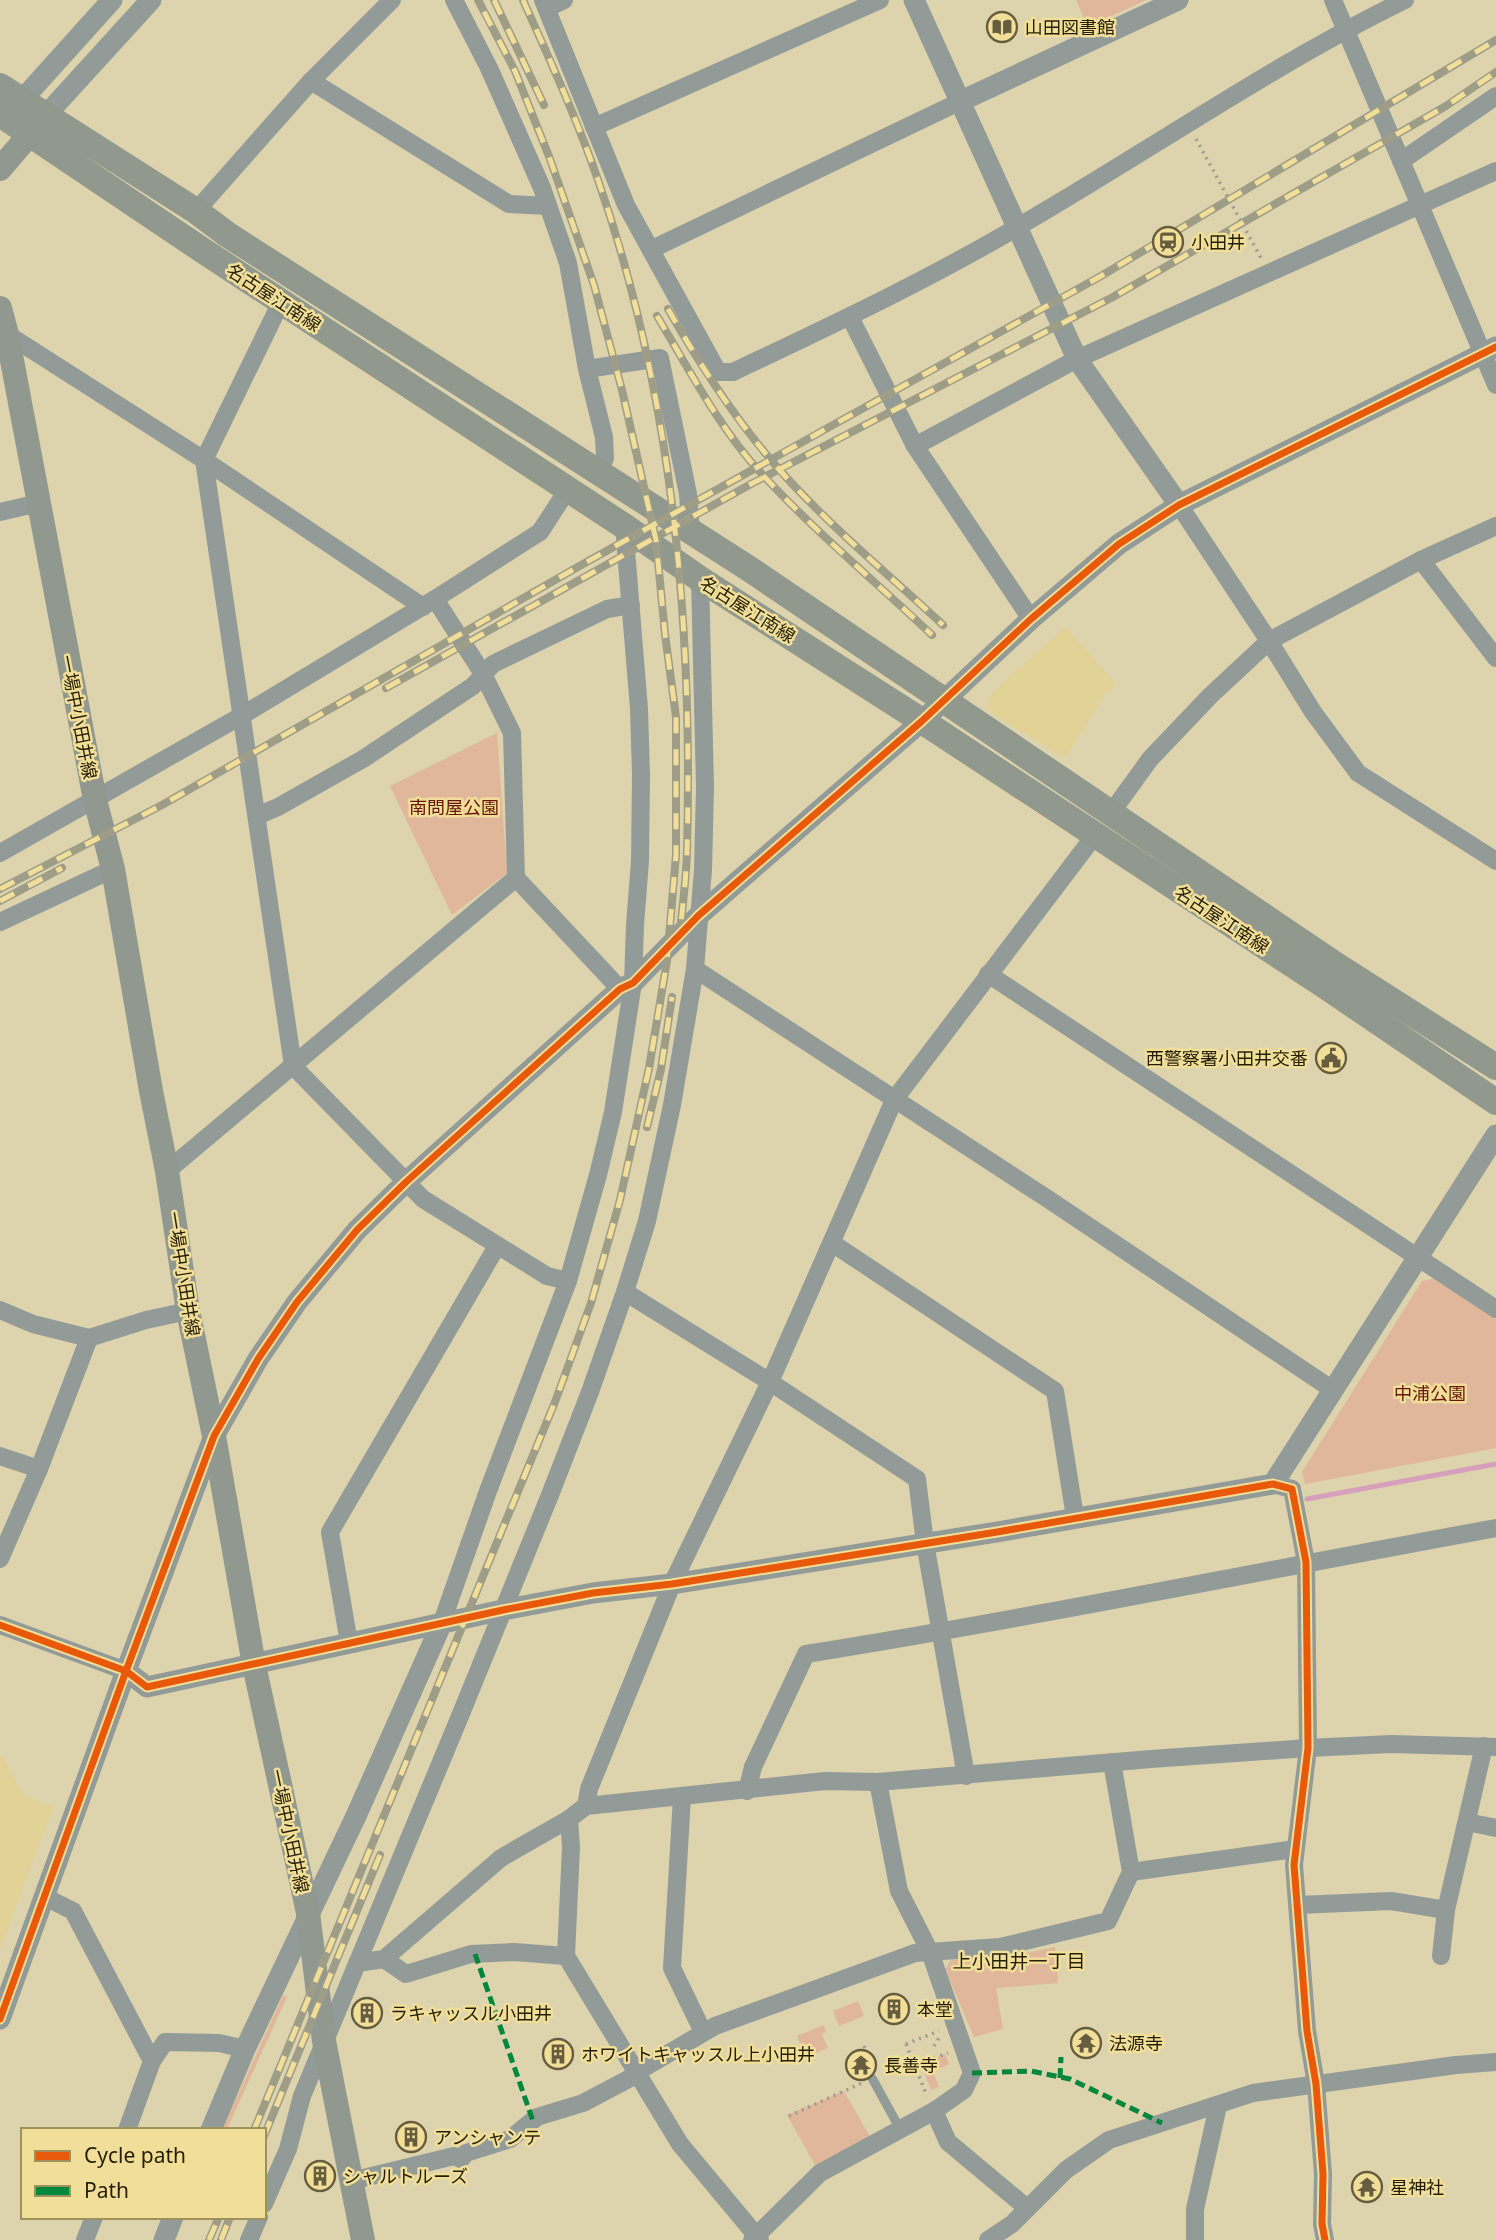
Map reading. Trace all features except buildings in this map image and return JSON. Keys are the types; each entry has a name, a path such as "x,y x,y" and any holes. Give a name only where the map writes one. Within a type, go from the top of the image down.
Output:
{"main road":[{"name":"名古屋江南線","path":"5,109 38,124 196,211 240,243 691,532 1336,965 1496,1067"},
{"name":"名古屋江南線","path":"38,124 281,302 624,526 700,579 922,721 1496,1102"},
{"path":"0,169 38,124"},
{"name":"一場中小田井線","path":"0,308 95,800 113,869 167,1171 188,1311 214,1436 254,1665 309,1913 324,2041 363,2240"}],"street":[{"path":"5,109 112,0"},
{"path":"38,124 151,0"},
{"path":"196,211 311,81 392,0"},
{"path":"454,0 489,68 548,205 568,263 587,369 604,437 605,458 599,473"},
{"path":"564,0 545,4 626,205 718,372 733,372 850,317 1019,227 1345,29 1405,0"},
{"path":"594,127 880,0"},
{"path":"914,0 1077,359 1179,505 1313,712 1357,773 1496,861"},
{"path":"652,249 1178,0"},
{"path":"1333,0 1401,161 1489,350 1496,385"},
{"path":"311,81 509,204 548,205"},
{"path":"1401,161 1496,96"},
{"path":"915,446 1077,359 1496,171"},
{"path":"281,302 204,460 293,1066 423,1199 547,1276 568,1281"},
{"path":"850,317 915,446 1031,619"},
{"path":"7,334 429,603 483,674 512,733 516,878 627,986"},
{"path":"0,2019 214,1436 258,1359 297,1302 357,1230 406,1182 627,986 698,916 922,721 1031,619 1119,544 1179,505 1489,350"},
{"path":"587,369 660,358 688,494 691,532"},
{"path":"0,853 241,716 429,603 540,532 568,489"},
{"path":"0,512 38,503"},
{"path":"212,2128 245,2049 356,1816 441,1625 488,1491 568,1281 598,1175 613,1112 640,862 639,709 624,526"},
{"path":"1111,813 1150,759 1210,696 1269,641 1422,560 1496,526"},
{"path":"1422,560 1496,657"},
{"path":"266,2199 288,2149 302,2096 324,2041 503,1610 590,1392 647,1221 672,1105 695,969 703,870 705,787 700,579"},
{"path":"257,816 363,759 473,686 493,664 607,609 631,606"},
{"path":"586,1806 589,1789 672,1584 770,1382 894,1100 1095,835"},
{"path":"0,922 113,869"},
{"path":"167,1171 516,878"},
{"path":"695,969 1048,1199 1333,1390"},
{"path":"988,974 1496,1309"},
{"path":"1273,1484 1496,1135"},
{"path":"832,1243 1055,1391 1074,1517"},
{"path":"349,1643 330,1532 497,1246"},
{"path":"625,1292 770,1382 917,1479 925,1543 966,1776"},
{"path":"0,1310 33,1324 89,1338 146,1320 188,1311"},
{"path":"0,1559 39,1469 89,1338"},
{"path":"0,1456 39,1469"},
{"path":"0,1625 126,1671 147,1687 593,1593 672,1584 1273,1484 1292,1489 1306,1562 1308,1748 1294,1865 1307,2031 1316,2084 1325,2240"},
{"path":"747,1791 753,1767 806,1654 941,1632 1496,1528"},
{"path":"357,1963 384,1959 501,1857 569,1819 586,1806 825,1781 878,1782 966,1776 1308,1748 1391,1744 1490,1747 1467,1822 1446,1910 1441,1956"},
{"path":"351,2181 454,2156 461,2159 466,2153 510,2139 537,2117 583,2103 638,2073 703,2032 915,1953 1000,1947 1108,1921 1131,1872 1112,1762"},
{"path":"569,1819 571,1847 566,1956 680,2144 756,2239 820,2173 933,2111 964,2090 972,2073 930,1952 899,1891 878,1782"},
{"path":"682,1797 672,1968 703,2032"},
{"path":"1467,1822 1496,1828"},
{"path":"1131,1872 1295,1849"},
{"path":"46,1897 73,1911 152,2061"},
{"path":"1298,1905 1391,1901 1446,1910"},
{"path":"384,1959 406,1974 471,1954 514,1952 566,1956"},
{"path":"133,2128 152,2061 165,2042 219,2043 245,2049"},
{"path":"988,2240 1012,2224 1066,2171 1109,2140 1253,2093 1496,2062"},
{"path":"1195,2240 1195,2209 1218,2106"},
{"path":"933,2111 948,2142 1027,2208"},
{"path":"85,2240 93,2219"},
{"path":"163,2240 172,2219"},
{"path":"249,2240 258,2219"}],"lane":[{"path":"874,2076 900,2129"}],"path":[{"path":"1188,124 1270,274"},
{"path":"926,2093 906,2044 939,2034 934,2046"},
{"path":"864,2046 874,2076"},
{"path":"914,2065 947,2052 952,2064"},
{"path":"789,2116 852,2088"}],"shaded area":[{"path":"1065,627 1116,684 1105,694 1065,758 993,714 987,707 991,696 1000,686"},
{"path":"0,1753 23,1795 53,1807 0,1949"}],"green space":[{"path":"1076,0 1146,0 1088,27"},
{"name":"南問屋公園","path":"497,733 507,873 452,915 390,786"},
{"name":"中浦公園","path":"1436,1278 1496,1319 1496,1448 1305,1484 1302,1472 1422,1281"},
{"path":"1055,1947 1058,1983 996,1988 1003,2029 974,2037 945,1969 951,1960 1013,1956"},
{"path":"283,1995 287,1997 227,2128 223,2128"},
{"path":"858,2001 864,2016 839,2026 833,2011"},
{"path":"824,2025 826,2032 822,2034 828,2048 805,2057 797,2036"},
{"path":"945,2054 949,2064 933,2072 939,2087 931,2090 921,2064"},
{"path":"844,2091 870,2137 816,2167 787,2115"}],"waterway":[{"path":"1307,1499 1496,1464"}],"railway":[{"path":"255,2128 555,1402 591,1303 620,1200 649,1068 667,961 676,855 676,717 656,540 622,390 594,285 550,159 515,71 478,0"},
{"path":"494,0 544,105"},
{"path":"523,0 572,112 598,180 624,261 661,428 673,512 686,682 687,852 679,941"},
{"path":"0,889 162,805 583,564 1101,276 1496,40"},
{"path":"386,688 751,484 1113,297 1446,106 1496,72"},
{"path":"668,309 719,391 777,467 837,528 943,625"},
{"path":"657,316 717,416 760,472 823,535 932,635"},
{"path":"0,901 62,868"},
{"path":"647,1127 661,1069 672,997"},
{"path":"266,2131 380,1855"},
{"path":"209,2240 218,2219"},
{"path":"221,2240 229,2219"}],"marked path":[{"path":"475,1954 533,2121"},
{"path":"1060,2078 1061,2057"},
{"path":"972,2073 1031,2071 1070,2079 1162,2123"}],"cycle path":[{"path":"0,2019 214,1436 258,1359 297,1302 357,1230 406,1182 620,989 633,983 698,916 922,721 1031,619 1119,544 1179,505 1496,347"},
{"path":"0,1625 126,1671 147,1687 593,1593 672,1584 997,1532 1273,1484 1292,1489 1306,1562 1308,1748 1294,1865 1307,2031 1316,2084 1325,2240"}],"place":[{"name":"山田図書館","path":"1002,27"},
{"name":"小田井","path":"1168,242"},
{"name":"西警察署小田井交番","path":"1331,1058"},
{"name":"本堂","path":"894,2009"},
{"name":"ラキャッスル小田井","path":"367,2013"},
{"name":"法源寺","path":"1086,2043"},
{"name":"ホワイトキャッスル上小田井","path":"558,2054"},
{"name":"長善寺","path":"861,2065"},
{"name":"アンシャンテ","path":"411,2137"},
{"name":"シャルトルーズ","path":"320,2176"},
{"name":"星神社","path":"1367,2187"}],"district":[{"name":"上小田井一丁目","path":"1019,1961"}]}
